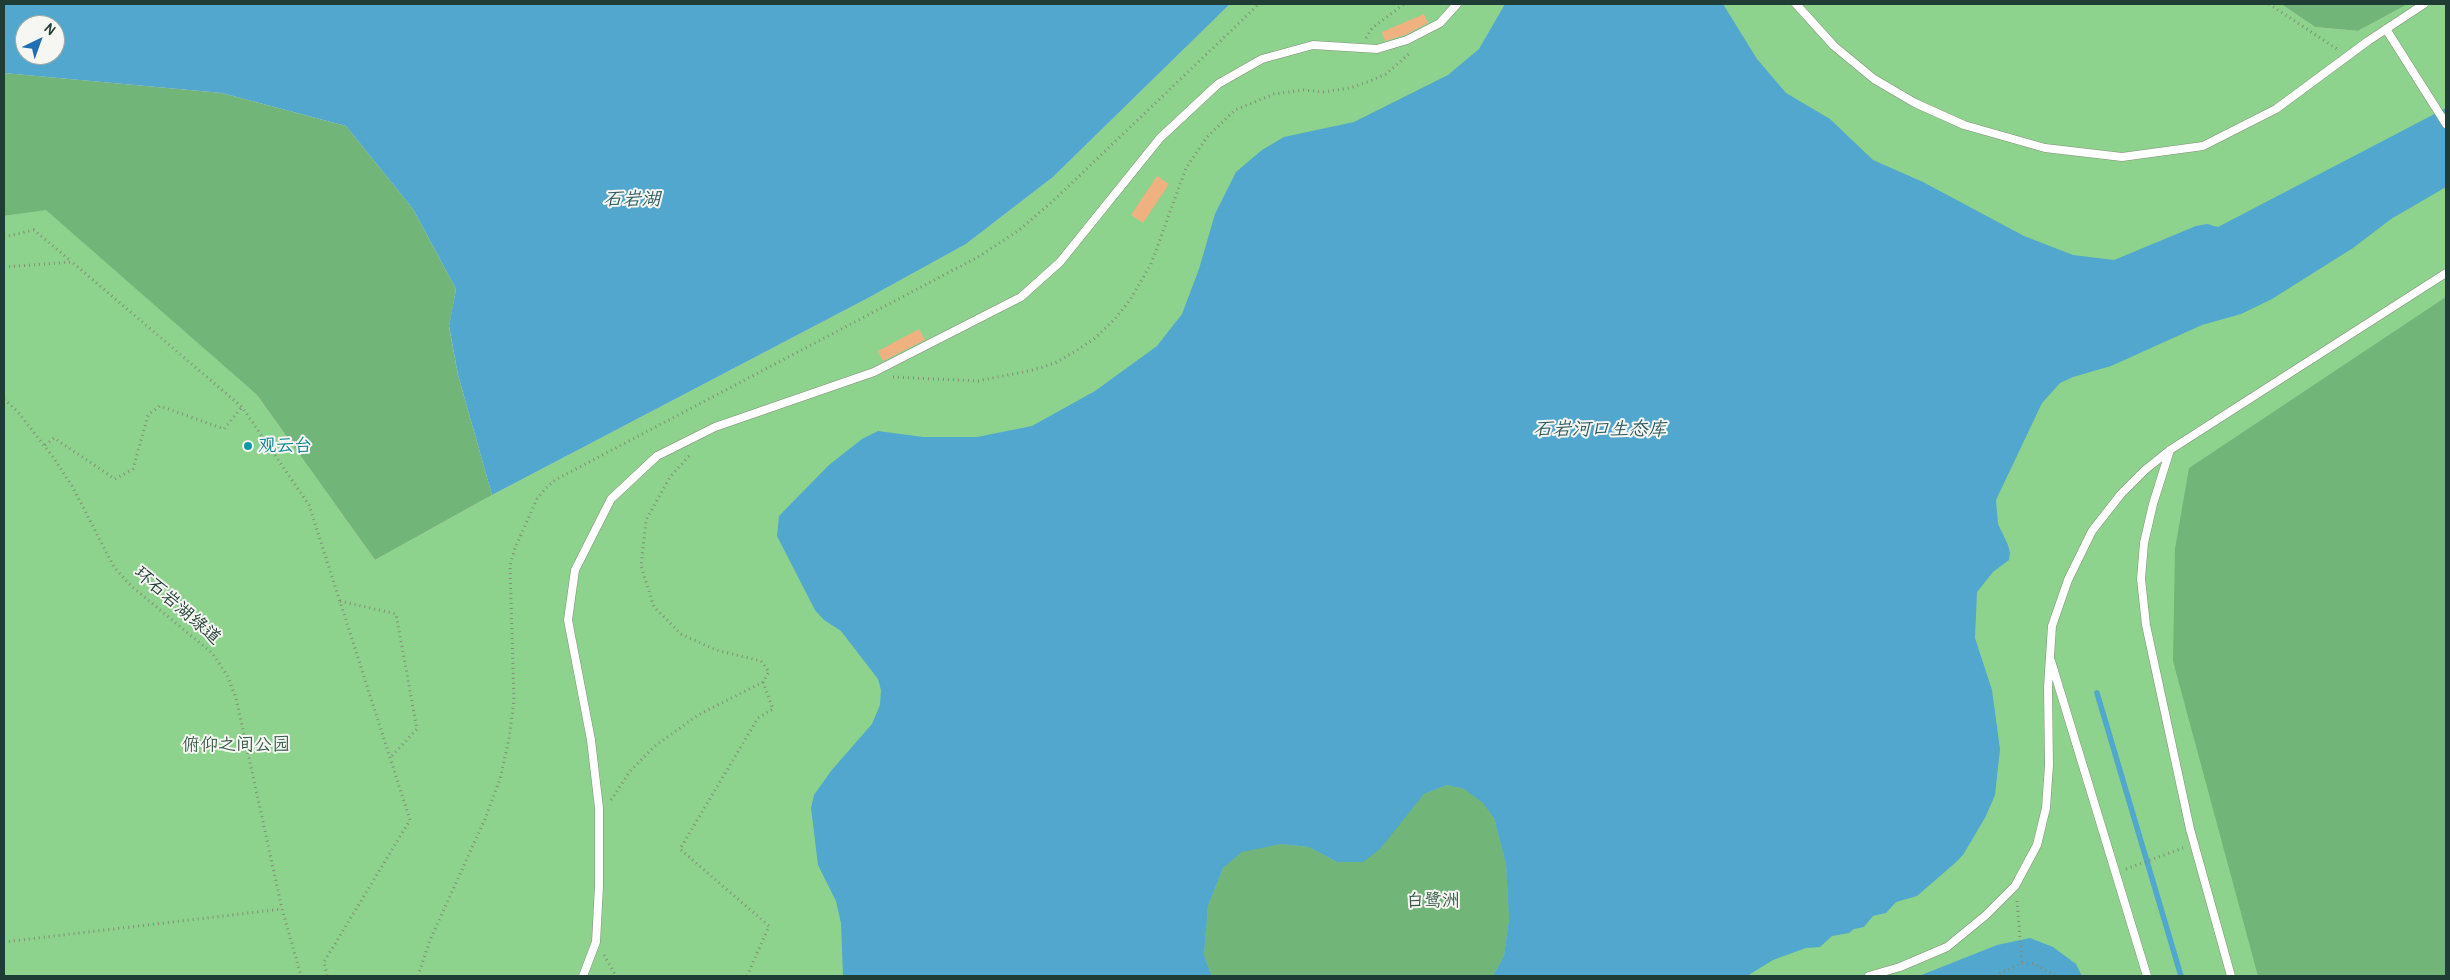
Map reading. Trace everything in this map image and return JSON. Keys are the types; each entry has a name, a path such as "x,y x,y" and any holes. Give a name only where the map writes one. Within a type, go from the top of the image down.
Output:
{"lane":[{"path":"583,976 596,942 599,886 599,818 591,740 568,620 575,570 611,499 657,456 706,431 874,372 1021,297 1060,262 1160,138 1218,84 1262,59 1314,45 1376,49 1407,40 1440,23 1457,4"},
{"path":"1796,4 1834,46 1874,79 1914,103 1964,125 2045,148 2122,157 2203,146 2276,109 2386,29 2424,4"},
{"path":"2386,29 2446,124"},
{"path":"1869,976 1900,967 1947,946 1986,915 2015,886 2038,845 2046,808 2052,626 2068,580 2092,531 2144,470 2170,450 2446,273"},
{"path":"2170,450 2146,533 2142,579 2146,625 2194,844 2231,976"},
{"path":"2050,657 2147,976"}],"path":[{"path":"418,976 430,940 485,819 500,779 509,740 514,700 510,566 514,548 536,500 546,488 555,480 978,258 1018,231 1054,201 1259,4"},
{"path":"1361,48 1372,28 1404,4"},
{"path":"2269,4 2348,56"},
{"path":"874,372 894,377 978,380 1033,370 1055,362 1074,352 1094,339 1114,320 1130,300 1150,264 1186,168 1207,137 1235,110 1274,94 1304,90 1323,92 1350,88 1370,81 1386,74 1417,46"},
{"path":"4,237 34,230 242,407 309,504 410,820 324,962 327,976"},
{"path":"4,268 72,262"},
{"name":"环石岩湖绿道","path":"4,399 44,445 72,486 114,567 131,586 212,654 227,675 236,698 282,909 301,976"},
{"path":"44,445 54,438 115,479 133,469 148,415 160,406 224,429 242,407"},
{"path":"599,818 630,770 655,746 698,715 763,682 769,672 761,661 716,650 681,634 654,607 641,566 646,520 670,477 694,451"},
{"path":"340,600 396,614 417,729 390,758"},
{"path":"747,976 769,926 680,849 758,718 773,709 763,682"},
{"path":"2116,872 2194,844"},
{"path":"2015,886 2022,963"},
{"path":"4,942 282,909"},
{"path":"596,942 616,976"},
{"path":"1995,976 2022,963 2035,964 2056,976"}],"green space":[{"name":"俯仰之间公园","path":"1230,4 2281,4 2315,27 2358,31 2408,4 2446,4 2446,976 4,976 4,216 46,209 257,395 375,560 492,495 868,298 966,244 1053,177"},
{"path":"2281,4 2408,4 2358,31 2315,27"},
{"path":"4,73 222,93 346,126 413,209 456,289 449,327 458,375 492,495 375,560 257,395 46,210 4,216"},
{"path":"2446,297 2446,976 2258,976 2173,661 2175,549 2189,468"},
{"name":"白鹭洲","path":"1447,785 1464,789 1483,802 1494,818 1506,864 1509,919 1504,956 1493,976 1212,976 1204,956 1208,906 1223,868 1242,851 1281,844 1309,847 1337,862 1403,817 1424,794"}],"water":[{"name":"石岩湖","path":"4,4 1230,4 1053,177 966,244 868,298 492,495 458,375 449,326 456,289 413,209 346,126 222,93 4,73"},
{"name":"石岩河口生态库","path":"1505,4 1723,4 1757,59 1786,93 1830,119 1873,160 1923,182 2024,236 2073,255 2114,260 2196,226 2207,224 2218,227 2446,108 2446,187 2391,219 2353,248 2272,299 2241,314 2202,325 2111,366 2073,377 2060,383 2042,403 1996,500 1998,524 2008,545 2009,560 1993,572 1977,592 1975,638 1992,690 2000,749 1995,795 1986,816 1963,855 1917,896 1896,902 1886,913 1873,916 1864,927 1854,929 1849,933 1832,936 1820,947 1806,948 1773,960 1747,976 1493,976 1504,956 1509,919 1506,864 1494,818 1483,803 1464,789 1447,785 1424,794 1380,849 1363,862 1337,862 1309,847 1281,844 1242,852 1223,868 1208,906 1204,956 1212,976 843,976 841,923 836,901 818,865 811,808 814,795 831,771 872,724 880,705 881,690 878,679 841,631 824,620 815,610 777,536 779,516 829,465 862,439 878,431 923,437 977,437 1032,426 1095,391 1157,346 1182,314 1199,269 1215,214 1236,172 1262,150 1284,137 1354,122 1448,75 1479,49"},
{"path":"2030,938 2053,947 2076,964 2082,976 1919,976 1997,945"}],"building":[{"path":"1424,14 1428,23 1405,35 1385,41 1382,32"},
{"path":"1157,176 1169,184 1143,223 1131,215"},
{"path":"919,329 925,340 883,361 878,351"}],"waterway":[{"path":"2097,693 2181,976"}],"place":[{"name":"观云台","path":"248,446"}]}
